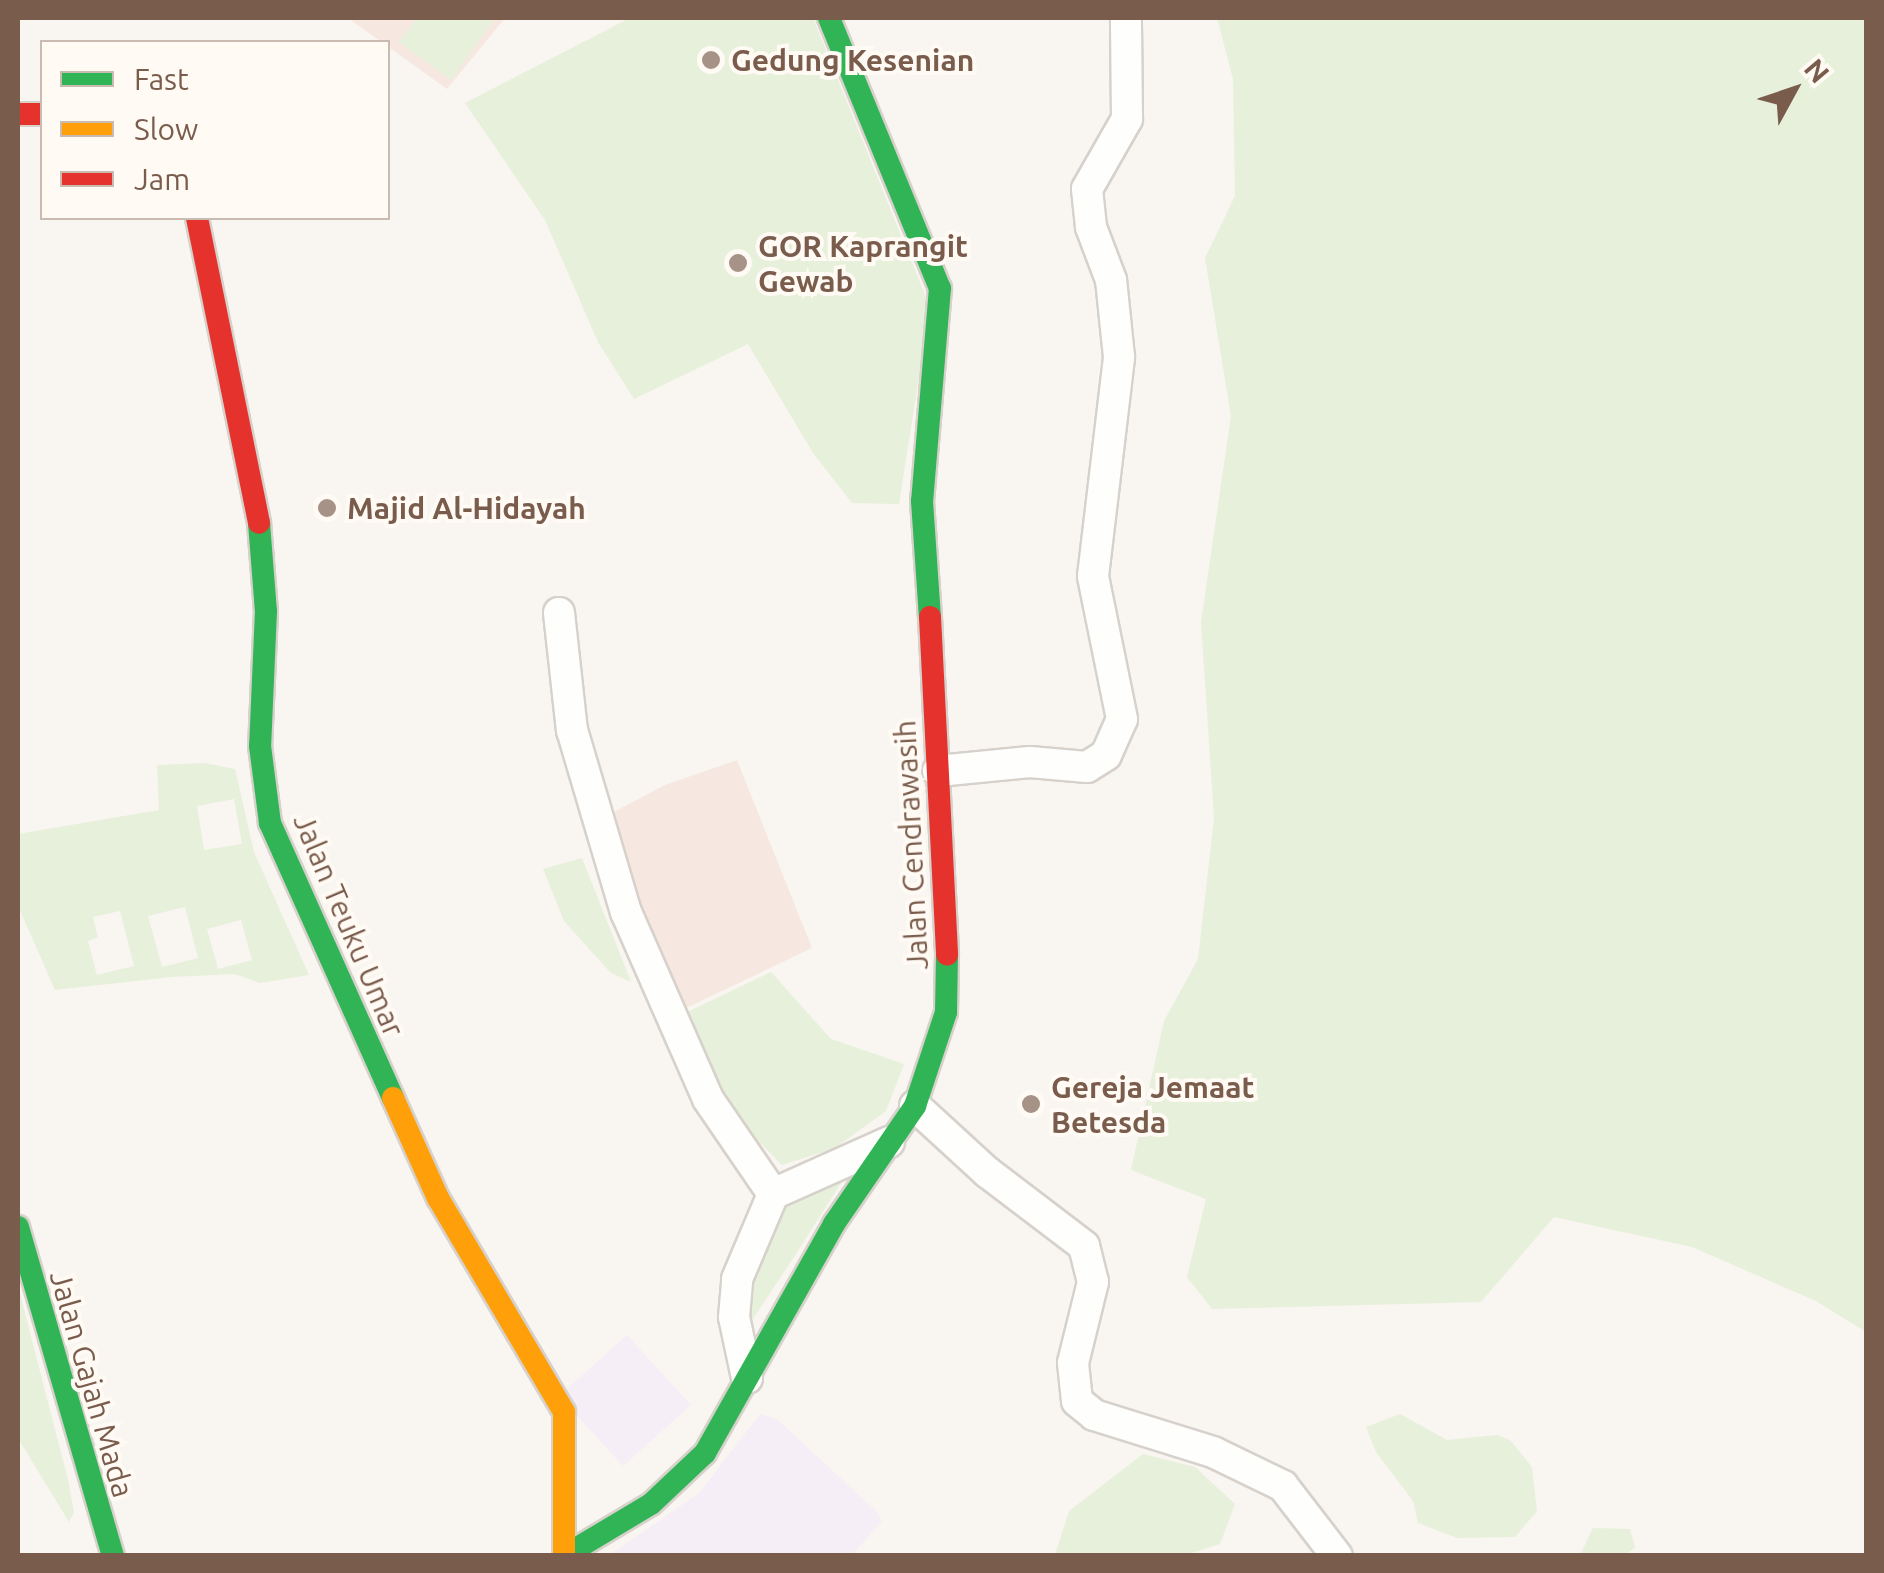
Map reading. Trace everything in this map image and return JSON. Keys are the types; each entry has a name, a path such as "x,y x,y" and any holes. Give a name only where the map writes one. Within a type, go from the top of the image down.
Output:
{"main road":[{"name":"Jalan Cendrawasih","path":"564,1555 680,1482 706,1453 747,1378 915,1106 943,1025 951,962 922,500 940,288 829,18"},
{"name":"Jalan Teuku Umar","path":"197,220 256,483 266,610 260,746 270,823 438,1198 561,1405 564,1555"},
{"name":"Jalan Gajah Mada","path":"18,1228 114,1556"}],"street":[{"path":"938,771 1030,762 1087,767 1106,754 1122,719 1092,576 1118,357 1111,280 1093,234 1087,188 1127,119 1126,18"},
{"path":"559,613 572,730 626,912 708,1099 773,1194"},
{"path":"915,1106 987,1172 1084,1246 1092,1282 1073,1364 1077,1402 1094,1415 1158,1431 1274,1481 1304,1507 1337,1556"},
{"path":"747,1378 734,1317 737,1279 773,1194 890,1142"}],"shaded area":[{"path":"348,18 505,18 447,89 390,48 390,40 379,40"},
{"path":"737,760 812,948 682,1010 606,816 665,785"},
{"path":"627,1335 691,1405 623,1466 559,1396"},
{"path":"760,1414 777,1419 877,1512 882,1521 852,1555 608,1556 699,1493"}],"green space":[{"path":"417,18 495,18 451,80 399,42"},
{"name":"GOR Kaprangit Gewab","path":"630,18 813,18 930,307 899,504 852,503 813,453 748,344 634,399 598,342 545,220 465,103"},
{"path":"1217,18 1866,18 1866,1332 1816,1301 1692,1247 1554,1217 1481,1302 1212,1309 1187,1277 1206,1199 1131,1170 1164,1021 1198,959 1214,818 1201,622 1231,416 1205,258 1235,196 1233,79"},
{"path":"205,763 235,769 254,852 309,975 260,983 234,974 172,977 55,990 18,906 18,834 159,810 157,765","holes":["234,799 242,844 204,850 197,806","185,907 198,958 162,967 148,916","120,911 134,966 97,975 88,941 98,937 93,917","241,920 252,960 218,969 207,929"]},
{"path":"582,858 631,982 611,973 564,921 543,869"},
{"path":"771,972 831,1039 904,1064 886,1111 835,1148 782,1165 736,1118 693,1049 683,1014"},
{"path":"845,1177 747,1328 747,1288 770,1214 797,1194"},
{"path":"18,1286 68,1480 74,1512 69,1522 18,1438"},
{"path":"1400,1414 1447,1440 1497,1435 1510,1440 1532,1467 1537,1511 1515,1537 1457,1538 1418,1523 1413,1501 1376,1452 1366,1427"},
{"path":"1143,1454 1195,1467 1235,1504 1220,1544 1185,1555 1055,1555 1069,1511"},
{"path":"1593,1528 1630,1529 1635,1547 1626,1555 1580,1555"}],"traffic: fast":[{"path":"829,18 940,288 922,501 930,617"},
{"path":"259,523 266,611 260,746 270,823 393,1098"},
{"path":"564,1556 651,1504 705,1453 834,1224 915,1106 946,1012 947,955"},
{"path":"18,1227 113,1556"}],"traffic: slow":[{"path":"393,1098 438,1198 564,1412 564,1555"}],"traffic: jam":[{"path":"18,114 40,114"},
{"path":"197,220 259,523"},
{"path":"930,617 947,955"}],"place":[{"name":"Gedung Kesenian","path":"711,60"},
{"name":"GOR Kaprangit Gewab","path":"738,263"},
{"name":"Majid Al-Hidayah","path":"327,508"},
{"name":"Gereja Jemaat Betesda","path":"1031,1104"}]}
